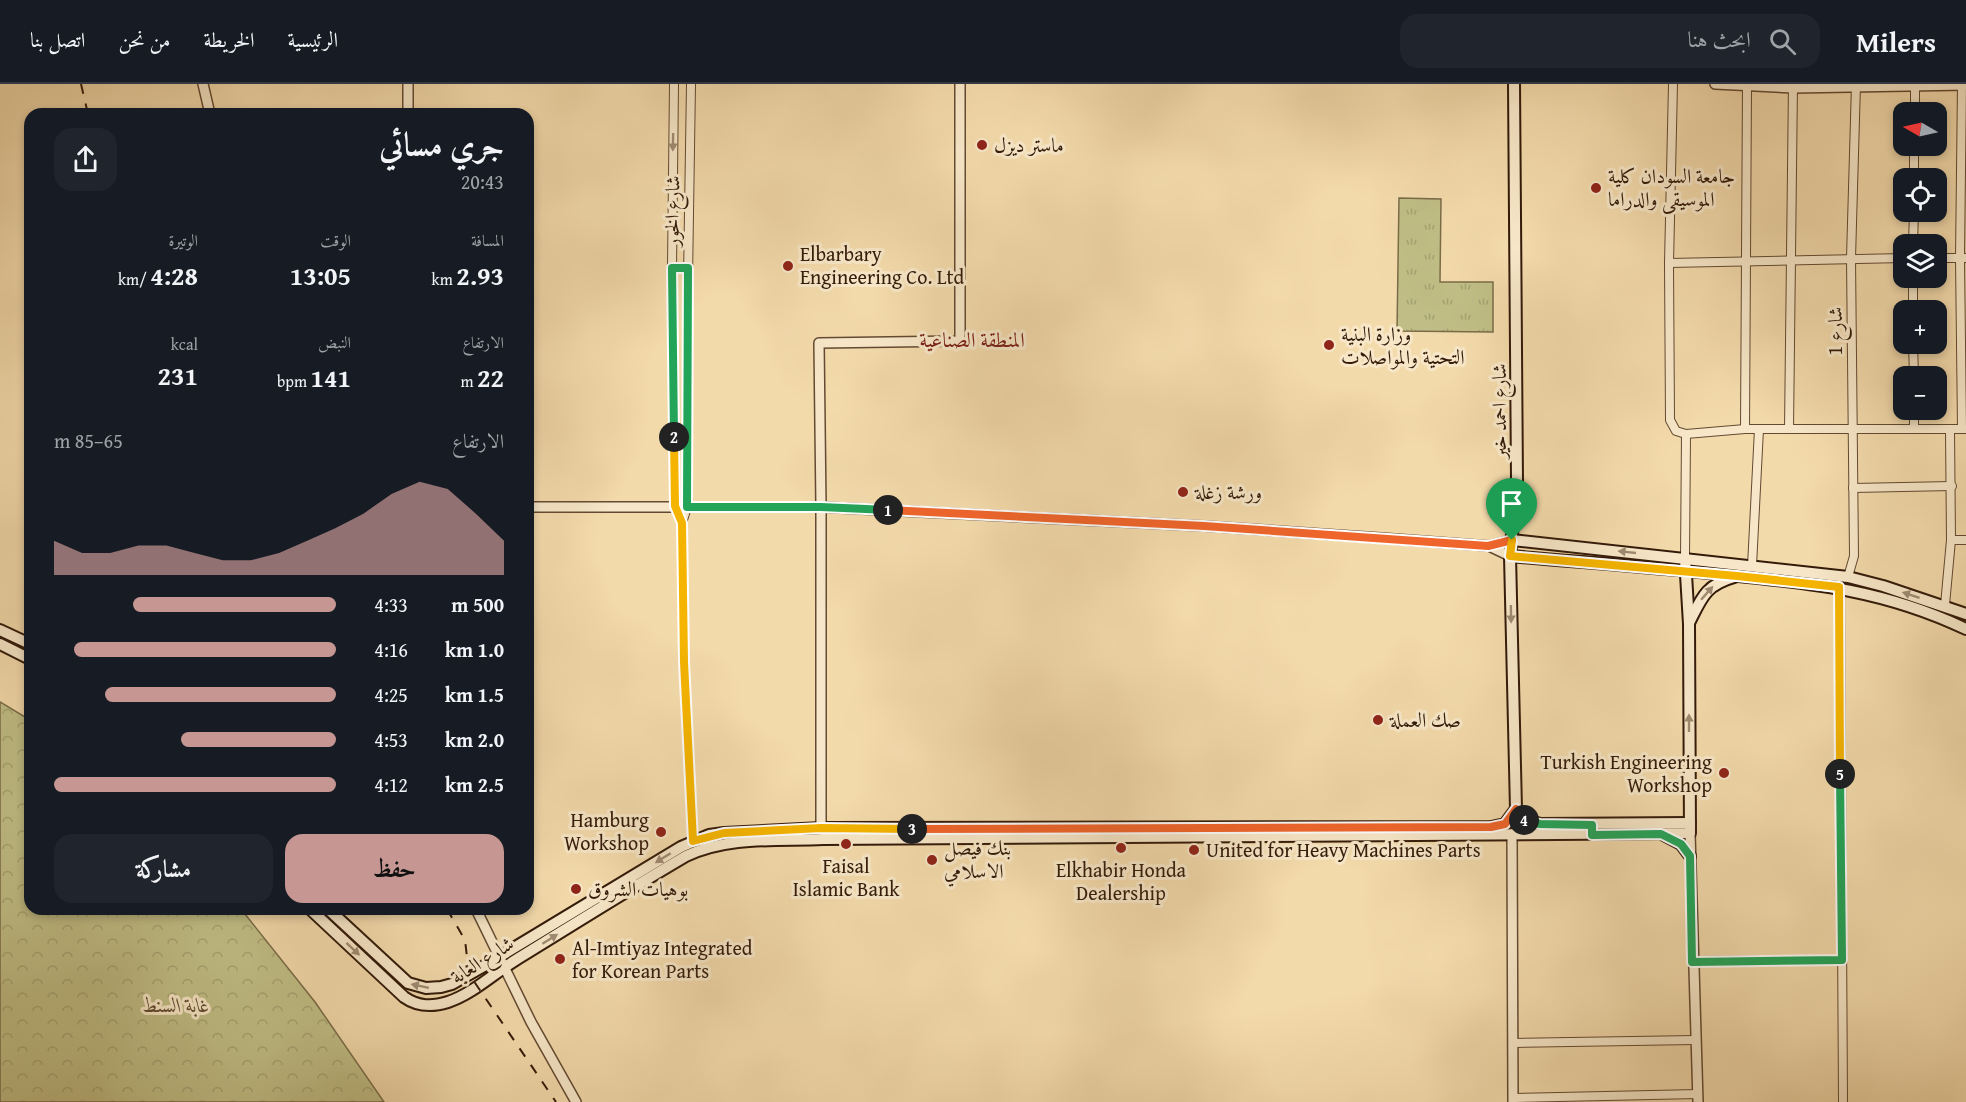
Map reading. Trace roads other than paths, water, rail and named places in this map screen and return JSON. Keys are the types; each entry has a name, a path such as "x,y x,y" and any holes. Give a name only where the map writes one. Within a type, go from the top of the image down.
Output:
{"main road":[{"name":"شارع احمد خير","path":"1514,84 1517,481 1510,556 1516,809"},
{"path":"1512,540 1848,577 1944,605 1966,614"},
{"path":"1510,556 1839,587 1903,603 1966,629"},
{"path":"1685,558 1689,624 1690,828"},
{"path":"1689,624 1702,597 1710,587 1737,576"},
{"path":"0,630 24,641"},
{"path":"0,644 24,656"},
{"name":"شارع الغابة","path":"316,915 404,997 418,1004 432,1006 455,999 502,962 693,841 724,833 821,828 1491,827 1505,824 1516,809 1524,819 1533,823 1592,830 1661,834 1690,828"},
{"name":"شارع الغابة","path":"334,915 408,983 426,988 452,984 502,962 681,859 706,847 722,843 823,839 1512,834 1690,828"},
{"path":"1661,834 1681,844 1690,856"}],"street":[{"path":"202,84 208,108"},
{"path":"408,84 408,108"},
{"path":"674,84 672,268 675,506 682,523"},
{"name":"شارع الخور","path":"691,84 687,507 682,523 684,662 693,841"},
{"path":"821,828 819,343 960,341 960,84"},
{"path":"1673,84 1669,263 1670,420 1677,431 1686,434 1745,429 1964,429 1963,85 1715,84"},
{"path":"1745,429 1747,85"},
{"name":"شارع 1","path":"1848,577 1854,556 1851,258 1856,85"},
{"path":"1915,85 1915,102"},
{"path":"1789,429 1793,86"},
{"path":"1669,263 1893,258"},
{"path":"1947,258 1963,258"},
{"path":"672,268 688,268"},
{"path":"1914,420 1914,428"},
{"path":"1752,566 1759,429"},
{"path":"1944,605 1951,540 1950,429"},
{"path":"1685,558 1686,434"},
{"path":"1853,488 1952,486"},
{"path":"534,507 821,507 1204,526 1488,546 1512,540"},
{"path":"1951,540 1966,540"},
{"path":"1488,546 1510,556"},
{"path":"1839,587 1843,1102"},
{"path":"1512,834 1513,1100 1698,1098 1692,962 1690,828"},
{"path":"479,915 531,1022 576,1102"},
{"path":"1692,962 1842,960"},
{"path":"1513,1043 1695,1040"}],"railway":[{"path":"81,84 87,108"},
{"path":"450,915 465,940 469,974 556,1102"}],"place":[{"name":"ماستر ديزل","path":"982,145"},
{"name":"جامعة السودان كلية الموسيقى والدراما","path":"1596,188"},
{"name":"Elbarbary Engineering Co. Ltd","path":"788,266"},
{"name":"وزارة البنية التحتية والمواصلات","path":"1329,345"},
{"name":"ورشة زغلة","path":"1183,492"},
{"name":"صك العملة","path":"1378,720"},
{"name":"Turkish Engineering Workshop","path":"1724,773"},
{"name":"Hamburg Workshop","path":"661,832"},
{"name":"Faisal Islamic Bank","path":"846,844"},
{"name":"Elkhabir Honda Dealership","path":"1121,848"},
{"name":"United for Heavy Machines Parts","path":"1194,850"},
{"name":"بنك فيصل الاسلامي","path":"932,860"},
{"name":"بوهيات الشروق","path":"576,889"},
{"name":"Al-Imtiyaz Integrated for Korean Parts","path":"560,959"}],"district":[{"name":"المنطقة الصناعية","path":"972,340"}],"park label":[{"name":"غابة السنط","path":"176,1005"}]}
